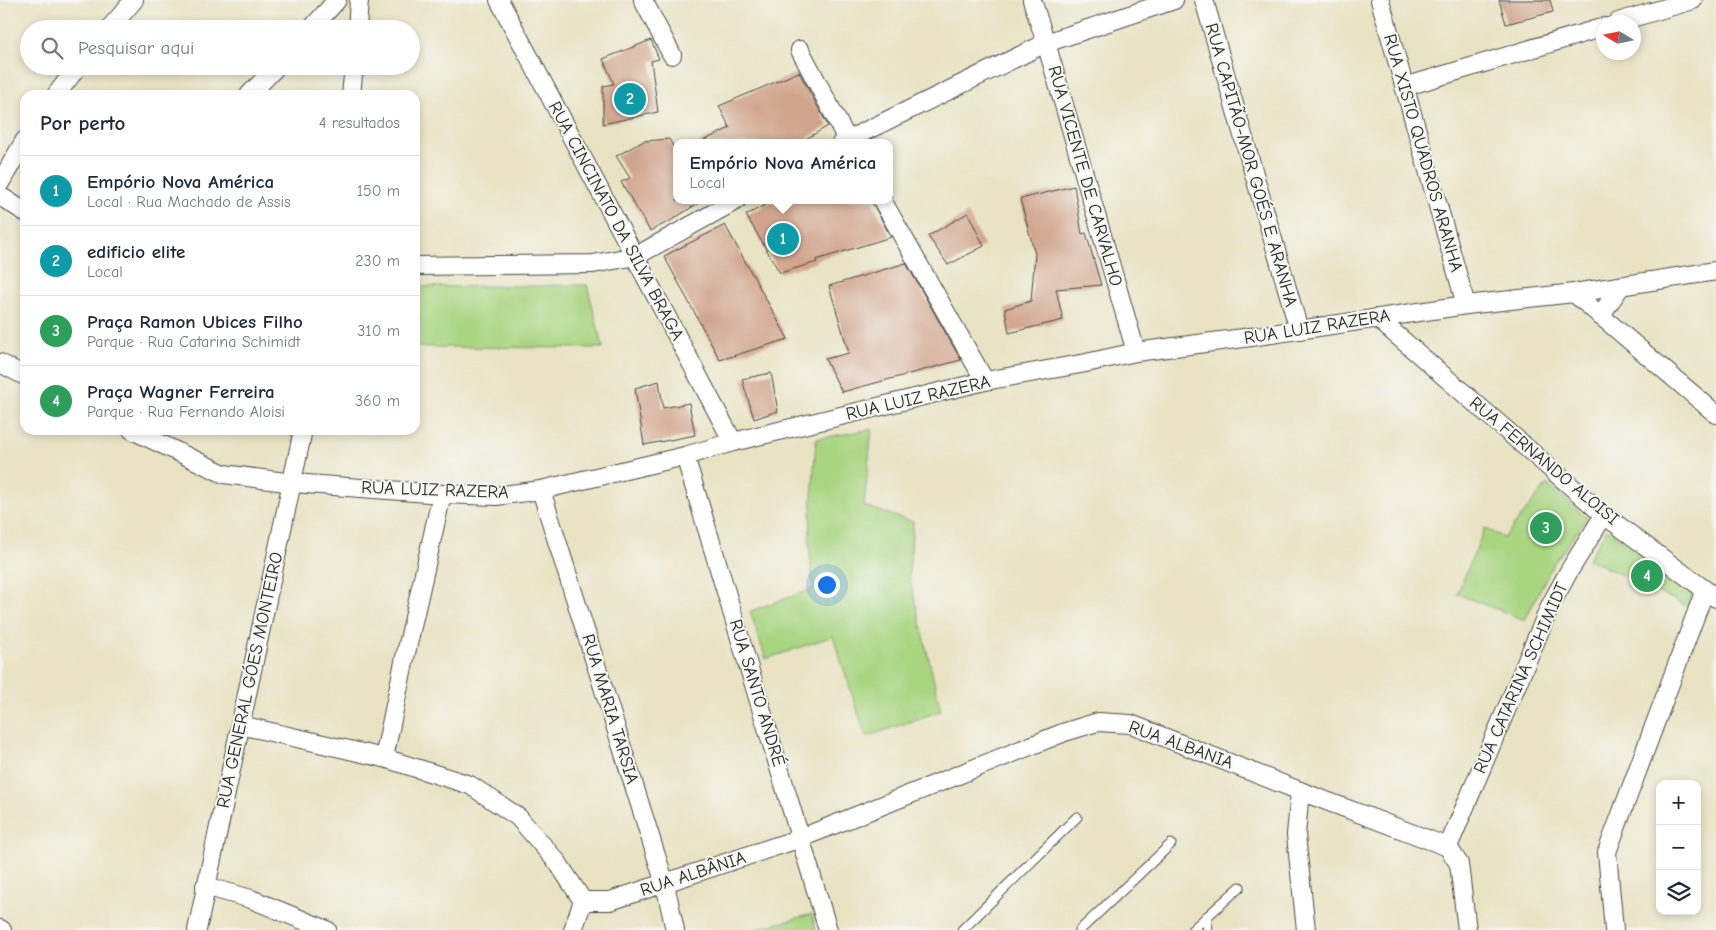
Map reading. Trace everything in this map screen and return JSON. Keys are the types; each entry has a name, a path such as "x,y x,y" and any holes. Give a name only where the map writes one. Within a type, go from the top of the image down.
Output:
{"street":[{"path":"117,20 134,0"},
{"path":"319,20 337,0"},
{"path":"358,20 359,0"},
{"name":"RUA CINCINATO DA SILVA BRAGA","path":"499,0 733,442"},
{"path":"642,0 672,55"},
{"name":"RUA VICENTE DE CARVALHO","path":"1032,0 1136,352"},
{"path":"851,139 1046,43 1174,0"},
{"name":"RUA CAPITÃO-MOR GOÉS E ARANHA","path":"1204,0 1299,330"},
{"name":"RUA XISTO QUADROS ARANHA","path":"1380,0 1466,305"},
{"path":"1641,15 1693,0"},
{"path":"1404,87 1596,29"},
{"path":"800,50 844,139"},
{"path":"60,90 71,75"},
{"path":"254,90 268,75"},
{"path":"352,90 353,75"},
{"path":"0,182 20,148"},
{"path":"0,196 20,209"},
{"path":"420,266 593,264 636,256 730,204"},
{"path":"884,204 985,381"},
{"name":"RUA LUIZ RAZERA","path":"142,435 224,474 293,483 496,496 541,490 985,381 1136,352 1466,305 1574,293 1716,271"},
{"path":"1600,316 1620,286"},
{"path":"1574,293 1716,414"},
{"name":"RUA FERNANDO ALOISI","path":"1377,318 1604,515 1710,594"},
{"name":"RUA GENERAL GÓES MONTEIRO","path":"197,930 302,435"},
{"name":"RUA SANTO ANDRÉ","path":"685,456 828,930"},
{"name":"RUA MARIA TARSIA","path":"541,490 665,884 675,930"},
{"path":"384,758 442,494"},
{"name":"RUA CATARINA SCHIMIDT","path":"1448,847 1551,604 1604,515"},
{"path":"1614,930 1607,852 1710,594"},
{"name":"RUA ALBANIA","path":"801,838 1065,732 1098,722 1131,724 1448,847"},
{"path":"240,725 384,758 470,785 518,817 558,863 583,901 573,930"},
{"path":"1300,791 1296,835 1306,930"},
{"name":"RUA ALBÂNIA","path":"583,901 610,901 801,838"},
{"path":"1448,847 1459,864 1467,930"},
{"path":"206,886 251,899 327,930"}],"lane":[{"path":"962,930 1078,817"},
{"path":"1080,930 1172,844"},
{"path":"1192,930 1240,887"},
{"path":"1206,917 1208,930"}],"green space":[{"path":"587,285 603,348 420,347 420,287"},
{"path":"872,429 864,506 913,522 909,575 941,711 866,737 833,636 766,659 750,611 813,589 809,542 816,439"},
{"path":"1547,484 1587,518 1552,566 1525,620 1457,594 1485,528 1504,538"},
{"path":"1607,529 1693,592 1687,606 1588,559"},
{"path":"812,914 816,930 756,929"}],"building":[{"path":"1499,0 1550,0 1553,12 1506,24"},
{"path":"651,40 659,59 651,61 658,112 603,124 603,86 614,84 603,59"},
{"path":"799,72 828,126 806,139 707,139 730,128 719,106"},
{"path":"669,139 673,146 673,204 697,204 650,231 621,182 630,178 616,156 644,141"},
{"path":"1074,186 1082,234 1086,233 1101,285 1056,289 1063,320 1009,333 1005,309 1031,301 1035,254 1020,199"},
{"path":"767,204 873,204 891,237 780,273 746,215"},
{"path":"968,213 984,246 948,265 928,236"},
{"path":"725,225 788,339 720,360 664,256"},
{"path":"906,263 961,360 842,392 825,359 849,353 829,286"},
{"path":"771,373 778,411 754,419 742,379"},
{"path":"659,381 663,408 689,403 695,435 644,445 635,388"}],"place":[{"name":"edificio elite","path":"630,99"},
{"name":"Empório Nova América","path":"783,239"},
{"name":"Praça Ramon Ubices Filho","path":"1546,528"},
{"name":"Praça Wagner Ferreira","path":"1647,576"}]}
